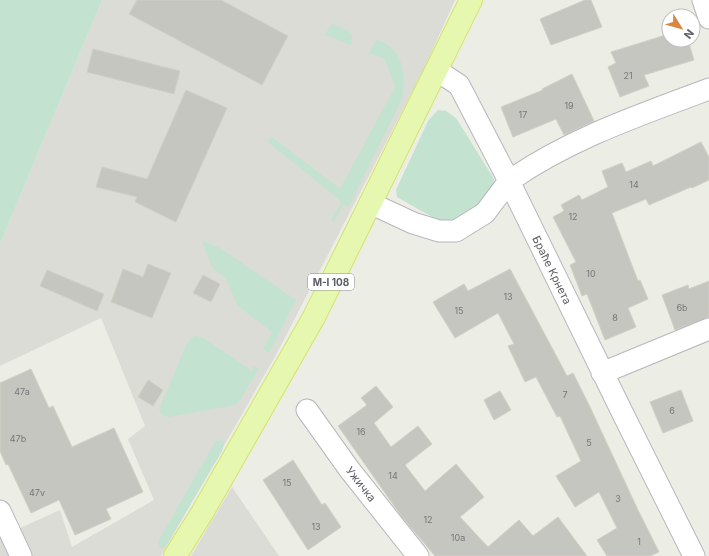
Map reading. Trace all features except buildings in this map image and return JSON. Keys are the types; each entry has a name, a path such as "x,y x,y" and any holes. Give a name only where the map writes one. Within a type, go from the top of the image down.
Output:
{"main road":[{"name":"M-I 108","path":"175,556 213,494 314,317 471,0"}],"street":[{"path":"703,0 709,18"},
{"name":"Браће Крнета","path":"436,70 459,85 510,181 602,373 694,556"},
{"path":"370,203 413,223 439,231 456,231 485,212 510,181 533,164 593,133 709,89"},
{"path":"602,373 709,329"},
{"name":"Ужичка","path":"307,410 348,469 418,556"},
{"path":"0,511 21,556"}],"shaded area":[{"path":"102,0 455,0 423,71 277,353 161,556 0,556 0,537 60,510 72,547 154,500 128,439 145,426 101,318 0,366 0,244"},
{"path":"232,487 279,556 191,556"}],"green space":[{"path":"0,0 102,0 0,244"},
{"path":"331,24 349,31 352,35 351,45 325,35"},
{"path":"377,40 393,49 398,56 404,81 402,99 348,208 344,204 334,222 331,220 342,202 268,142 271,136 340,189 395,87 385,59 369,53"},
{"path":"438,110 446,111 456,118 494,179 492,194 457,222 441,222 397,197 396,190 428,121"},
{"path":"202,241 220,248 296,300 269,353 263,349 272,332 237,305 226,278 213,269"},
{"path":"194,336 202,337 252,371 254,366 259,369 240,400 235,405 169,417 162,415 159,410 186,345"},
{"path":"219,440 223,441 224,444 222,451 165,548 161,548 158,544 159,540 215,442"}]}
